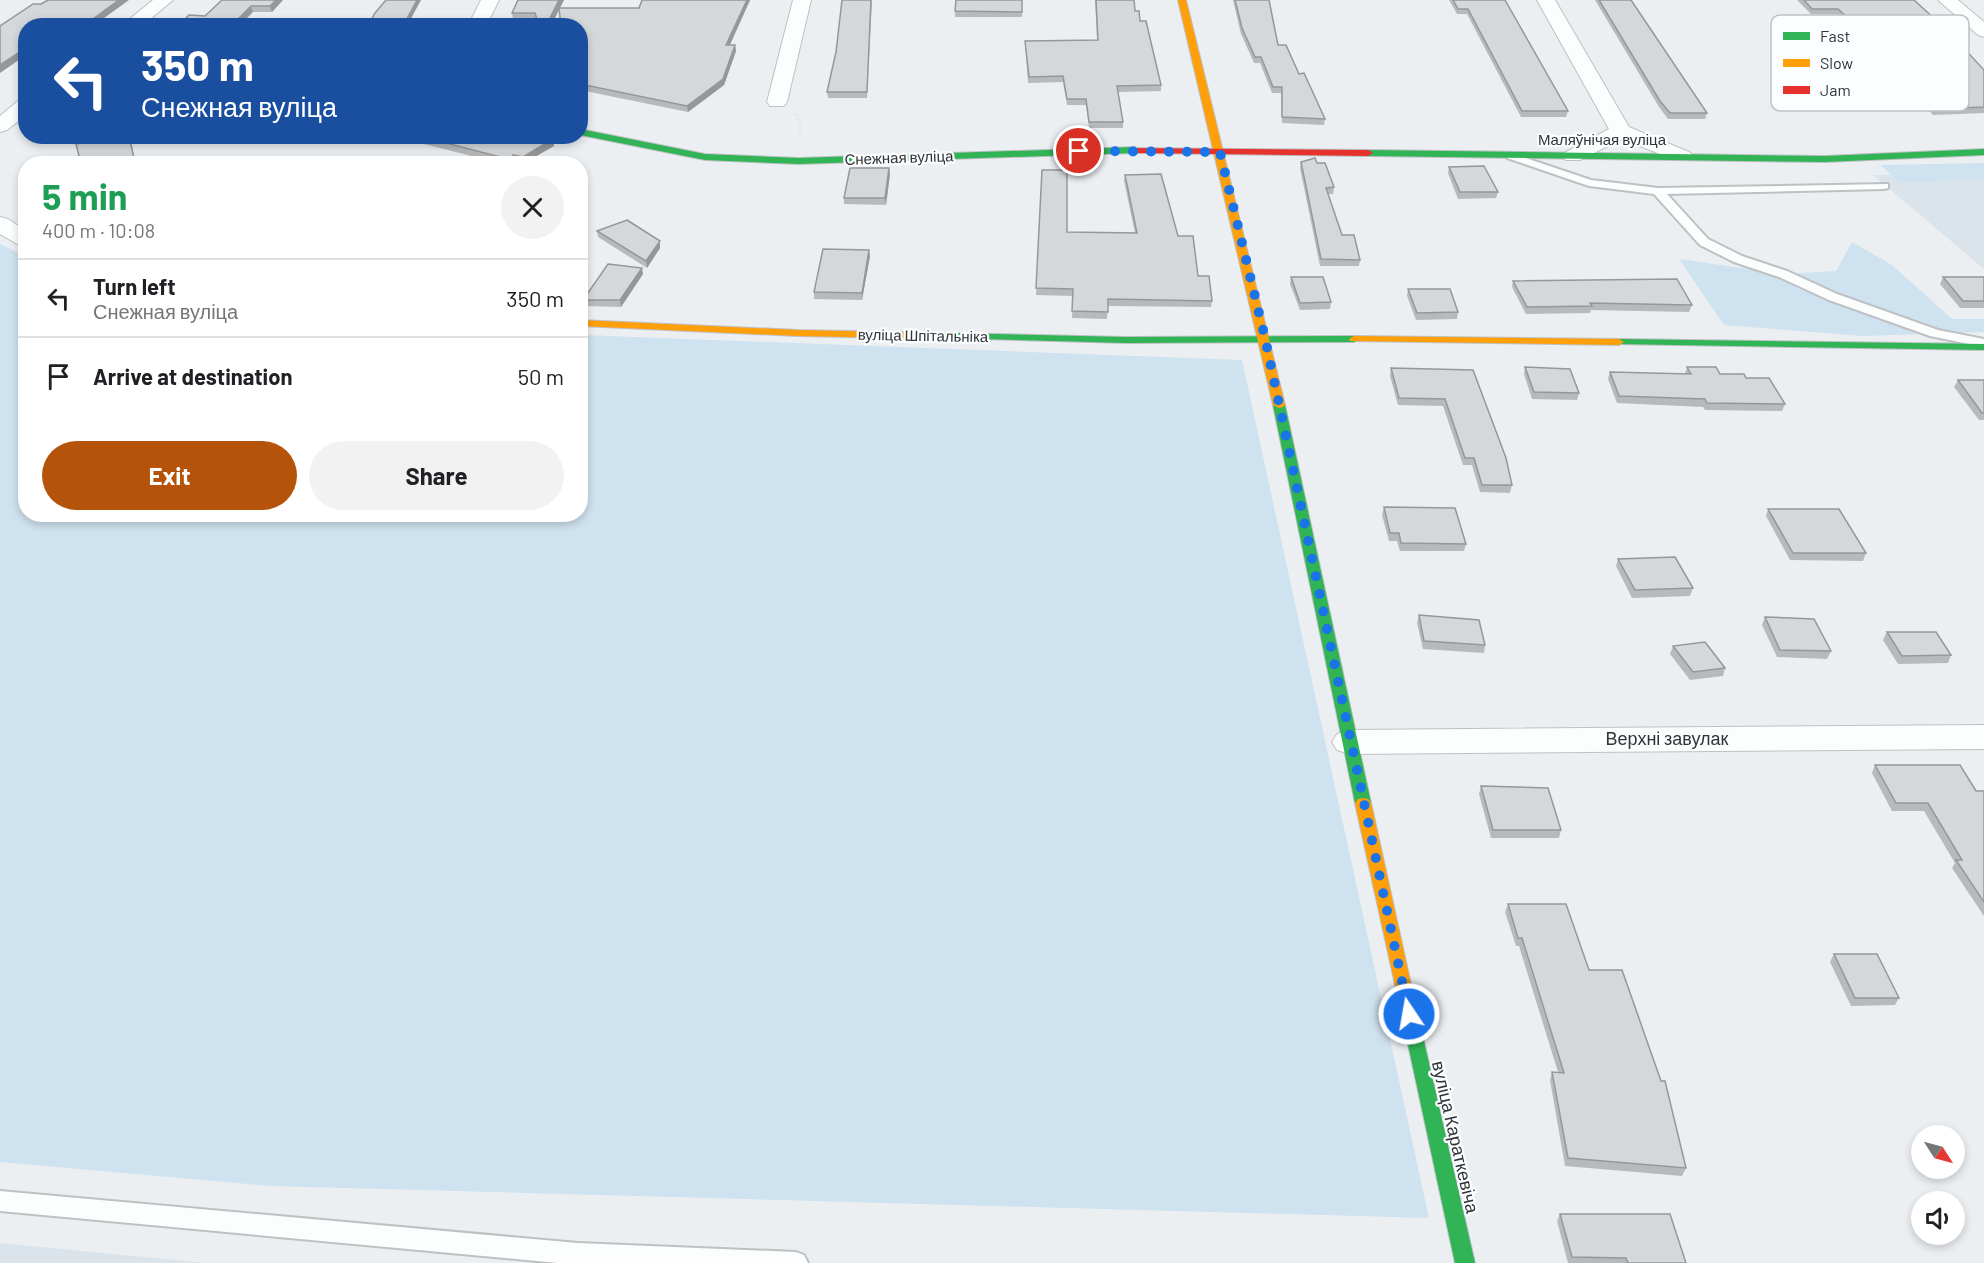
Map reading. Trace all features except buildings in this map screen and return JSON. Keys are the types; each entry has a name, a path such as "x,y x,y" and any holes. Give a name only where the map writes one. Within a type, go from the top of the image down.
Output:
{"street":[{"path":"140,18 164,0"},
{"path":"481,18 490,0"},
{"path":"777,102 802,0"},
{"name":"вуліца Караткевіча","path":"1182,0 1265,338 1349,742 1465,1263"},
{"path":"1546,0 1621,131 1682,156"},
{"path":"1947,0 1965,15"},
{"path":"1969,18 1984,31"},
{"path":"0,126 18,111"},
{"path":"1573,156 1621,131"},
{"name":"Снежная вуліца","path":"588,134 705,157 799,161 1099,150 1220,152"},
{"name":"Маляўнічая вуліца","path":"1220,152 1824,159 1984,152"},
{"path":"0,224 18,236"},
{"name":"вуліца Шпітальніка","path":"588,323 798,333 1126,340 1265,338"},
{"path":"1265,338 1984,345"},
{"name":"Верхні завулак","path":"1349,742 1984,737"}],"lane":[{"path":"1510,156 1589,183 1658,191 1884,186"},
{"path":"1658,191 1704,243 1738,259 1783,274 1833,297 1935,333 1984,345"},
{"path":"0,1201 600,1259 796,1263"}],"path":[{"path":"777,102 794,112 800,123 799,161"}],"shaded area":[{"path":"1984,163 1984,179 1900,183 1881,165"},
{"path":"1984,172 1984,269 1873,175"},
{"path":"1852,242 1892,265 1952,319 1984,319 1984,332 1862,336 1724,325 1679,259 1783,274 1836,271"},
{"path":"0,244 18,253 18,522 588,522 588,335 1242,360 1429,1218 271,1186 0,1162"},
{"path":"0,1243 206,1263 0,1263"}],"traffic: fast":[{"path":"588,134 705,157 799,161 1135,150"},
{"path":"1368,153 1825,159 1984,152"},
{"path":"946,336 1126,340 1354,339"},
{"path":"1619,342 1984,347"},
{"path":"1279,405 1363,803"},
{"path":"1406,998 1465,1263"}],"traffic: slow":[{"path":"1182,0 1279,405"},
{"path":"588,323 798,333 946,336"},
{"path":"1354,339 1619,342"},
{"path":"1363,803 1406,998"}],"traffic: jam":[{"path":"1135,150 1368,153"}],"route":[{"path":"1079,151 1220,152 1265,338 1349,742 1409,1014"}]}
